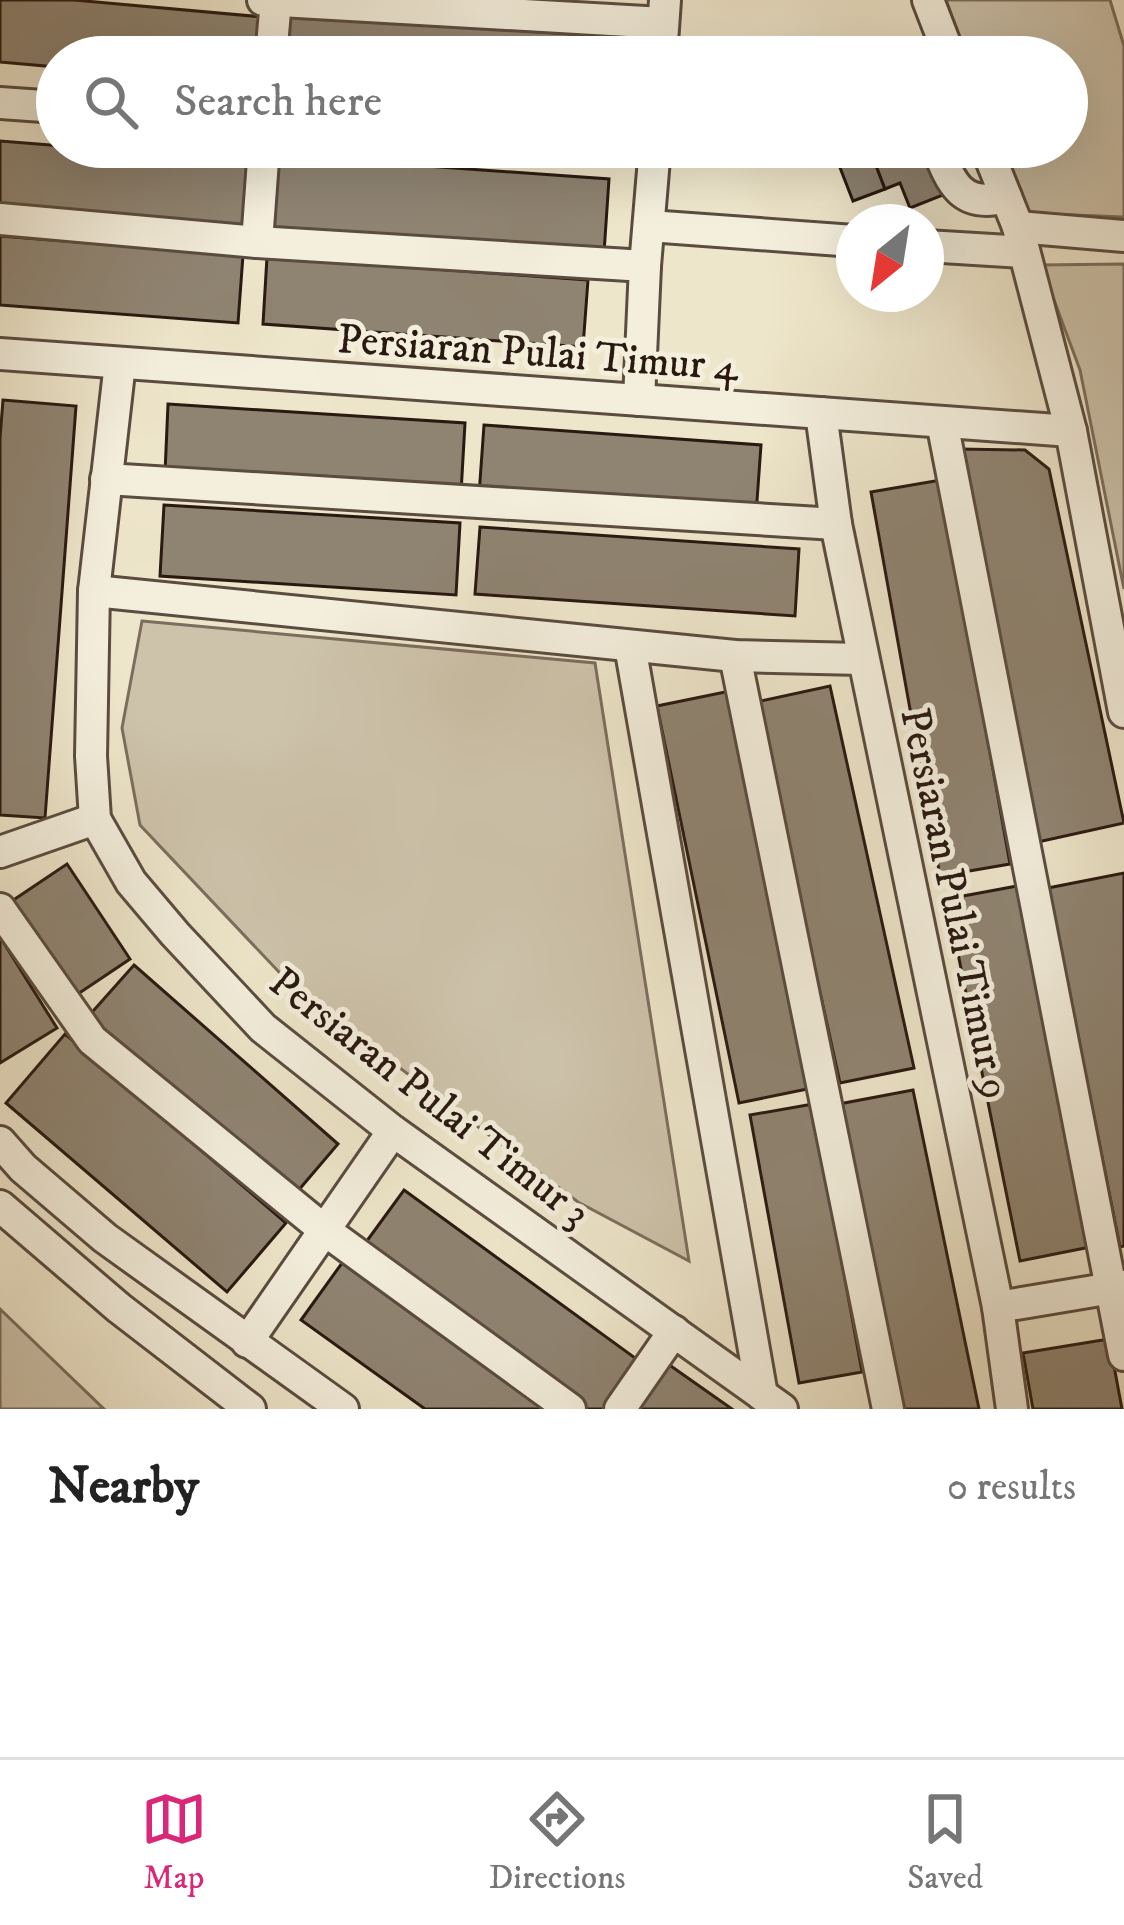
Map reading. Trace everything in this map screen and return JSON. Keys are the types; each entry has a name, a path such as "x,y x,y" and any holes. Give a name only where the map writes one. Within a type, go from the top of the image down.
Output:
{"street":[{"path":"262,0 664,11"},
{"path":"928,0 942,36"},
{"path":"273,36 276,1"},
{"path":"0,103 36,106"},
{"path":"257,242 262,168"},
{"path":"639,400 653,168"},
{"path":"946,168 960,192 973,199 989,202 1006,197"},
{"path":"994,168 1021,240 1071,431 1124,712"},
{"path":"0,219 257,242 645,266"},
{"path":"649,226 836,240"},
{"path":"944,245 1124,236"},
{"name":"Persiaran Pulai Timur 4","path":"0,354 1071,431"},
{"name":"Persiaran Pulai Timur 3","path":"120,363 94,591 91,756 95,819 131,882 263,1028 393,1131 772,1402"},
{"name":"Persiaran Pulai Timur 9","path":"820,413 862,659 998,1307 1012,1409"},
{"path":"941,422 1118,1287 1124,1355"},
{"path":"106,479 836,524"},
{"path":"94,591 735,656 862,659"},
{"path":"630,646 772,1402"},
{"path":"735,656 888,1409"},
{"path":"0,852 95,819"},
{"path":"0,908 92,1040 323,1229 570,1409"},
{"path":"247,1342 393,1131"},
{"path":"0,1142 22,1168 106,1238 343,1409"},
{"path":"0,1206 119,1308 250,1409"},
{"path":"998,1307 1118,1287"},
{"path":"620,1409 674,1331"}],"shaded area":[{"path":"946,0 1110,0 1124,46 1124,217 1025,213 1008,168 1088,168 1088,36 959,36"},
{"path":"1124,264 1124,589 1080,370 1041,265"},
{"path":"142,621 595,663 689,1261 578,1202 295,989 140,825 122,728"},
{"path":"0,1309 104,1409 0,1409"}],"building":[{"path":"0,0 74,0 263,17 261,36 36,36 36,65 0,62"},
{"path":"286,15 603,36 284,36"},
{"path":"0,141 36,144 36,168 249,168 245,227 0,207"},
{"path":"271,168 455,168 609,179 604,253 267,228"},
{"path":"840,168 877,168 885,189 853,201"},
{"path":"877,168 932,168 943,195 908,204 900,183 885,189"},
{"path":"0,236 243,255 238,323 0,305"},
{"path":"267,257 588,280 583,347 263,324"},
{"path":"3,400 76,406 45,818 0,815"},
{"path":"168,404 465,423 461,493 165,473"},
{"path":"484,425 761,445 756,515 479,495"},
{"path":"958,449 1025,450 1049,469 1124,823 1038,842"},
{"path":"941,480 1010,864 940,876 871,492"},
{"path":"164,505 460,523 456,595 160,576"},
{"path":"480,527 799,549 795,616 475,594"},
{"path":"830,686 914,1068 840,1083 756,702"},
{"path":"730,691 812,1088 739,1103 657,706"},
{"path":"67,864 130,959 69,1000 6,905"},
{"path":"1124,873 1124,1246 1120,1247 1048,888"},
{"path":"1017,886 1090,1247 1020,1261 947,899"},
{"path":"0,937 57,1028 0,1063"},
{"path":"134,965 338,1144 291,1199 86,1019"},
{"path":"65,1034 286,1223 227,1292 6,1103"},
{"path":"913,1090 979,1409 901,1409 839,1104"},
{"path":"813,1104 862,1372 799,1383 750,1115"},
{"path":"404,1190 642,1363 609,1409 582,1409 361,1249"},
{"path":"342,1263 543,1409 425,1409 301,1320"},
{"path":"1109,1339 1122,1409 1033,1409 1023,1353"},
{"path":"668,1364 732,1409 636,1409"}]}
